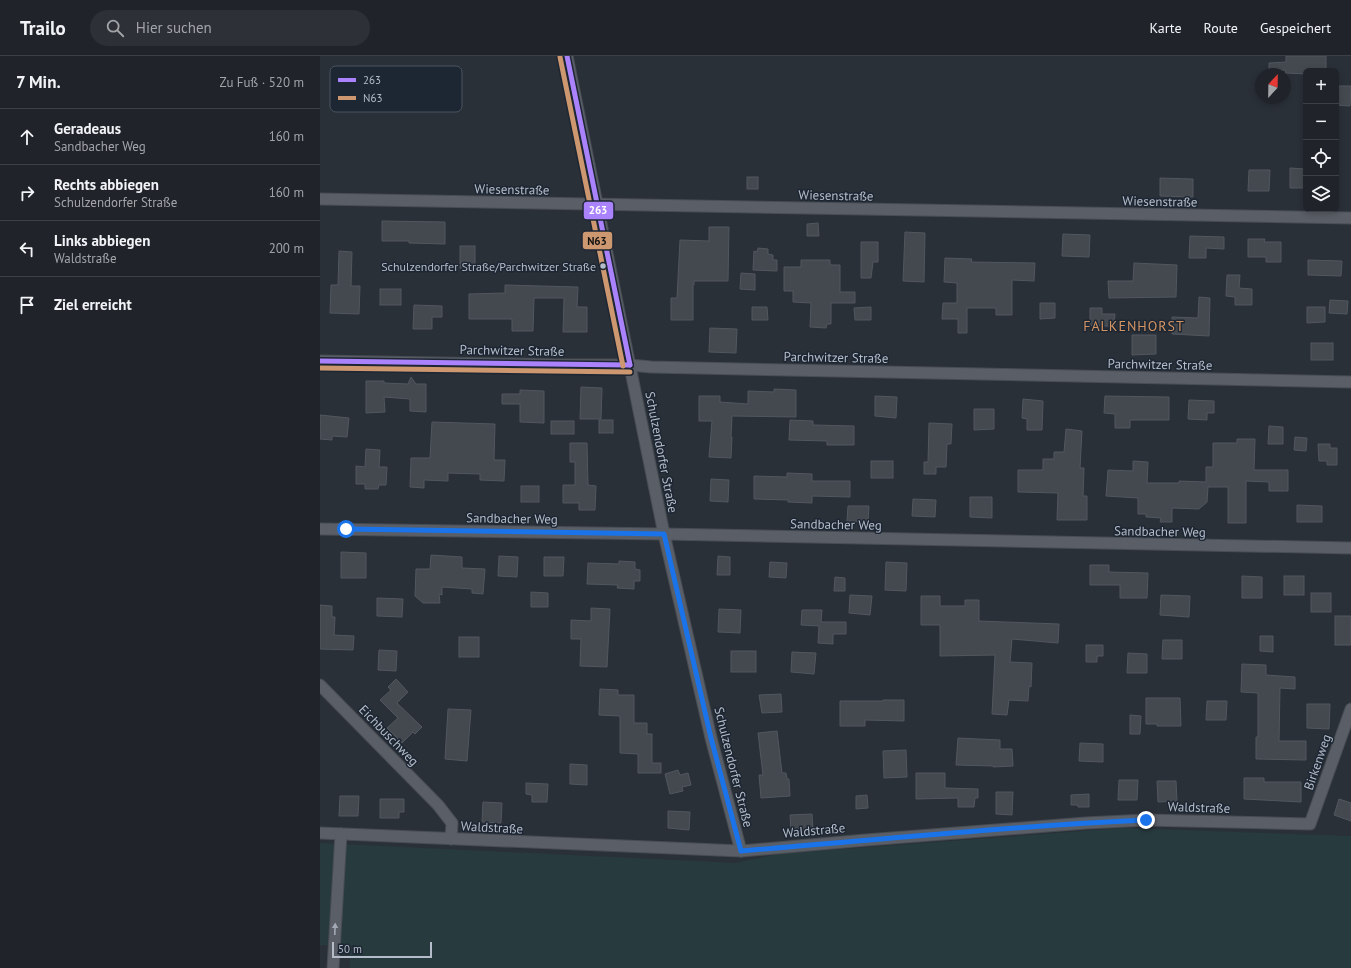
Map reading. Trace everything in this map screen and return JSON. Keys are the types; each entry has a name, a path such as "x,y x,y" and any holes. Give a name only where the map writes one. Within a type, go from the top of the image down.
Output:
{"street":[{"name":"Schulzendorfer Straße","path":"566,56 664,534 711,738 741,851"},
{"name":"Wiesenstraße","path":"320,199 1351,218"},
{"name":"Parchwitzer Straße","path":"320,361 630,365 650,367 1351,382"},
{"name":"Sandbacher Weg","path":"320,529 664,534 1351,548"},
{"name":"Eichbuschweg","path":"320,685 438,805 452,823 451,839"},
{"name":"Birkenweg","path":"1310,824 1351,708"},
{"name":"Waldstraße","path":"320,833 741,851 866,840 1138,820 1310,824"},
{"path":"334,968 341,834"}],"green space":[{"path":"1123,828 1351,836 1351,968 350,968 350,951 356,946 320,945 320,843 735,863 778,854"}],"building":[{"path":"1286,56 1326,56 1326,68 1303,68 1303,74 1291,73 1291,68 1269,68 1269,63 1286,62"},
{"path":"1339,86 1351,86 1350,106 1339,105"},
{"path":"1290,168 1303,169 1303,188 1290,188"},
{"path":"1249,170 1270,170 1269,191 1248,191"},
{"path":"747,177 758,177 758,189 747,189"},
{"path":"1160,178 1193,179 1193,197 1160,196"},
{"path":"382,221 445,222 445,244 409,243 409,241 382,241"},
{"path":"818,223 819,236 807,236 807,224"},
{"path":"709,227 729,227 728,281 694,281 693,320 671,320 671,298 677,298 680,240 709,241"},
{"path":"905,232 925,233 924,282 903,281"},
{"path":"1063,234 1090,235 1089,257 1062,256"},
{"path":"1190,236 1224,237 1224,249 1206,248 1206,258 1189,258"},
{"path":"1248,239 1265,239 1264,242 1281,242 1281,262 1266,262 1266,257 1248,257"},
{"path":"861,242 878,242 878,262 873,262 871,278 861,278"},
{"path":"460,246 475,246 475,268 460,268"},
{"path":"758,248 768,249 768,254 773,255 773,260 777,260 777,271 753,270 754,251 757,252"},
{"path":"339,251 352,252 351,286 360,286 359,314 330,313 331,285 338,285"},
{"path":"945,258 972,259 971,262 1035,263 1034,281 1012,280 1012,315 996,315 996,308 967,308 967,333 958,333 958,319 942,319 943,303 957,303 957,283 944,282"},
{"path":"801,260 830,260 830,265 840,265 840,292 855,292 855,303 831,303 831,324 827,324 826,328 810,327 811,303 793,302 793,291 784,291 784,267 801,267"},
{"path":"1308,260 1342,261 1341,276 1308,275"},
{"path":"1134,263 1177,265 1176,297 1109,298 1108,281 1133,281"},
{"path":"741,273 755,274 755,290 740,289"},
{"path":"1227,275 1240,275 1239,288 1252,289 1252,305 1235,305 1235,297 1226,296"},
{"path":"505,285 578,287 577,307 587,307 587,332 563,332 564,298 534,298 533,331 512,331 512,319 469,319 469,294 505,293"},
{"path":"380,289 401,289 401,305 380,305"},
{"path":"1199,297 1210,298 1209,336 1172,334 1172,317 1198,318"},
{"path":"1330,300 1348,301 1347,314 1329,313"},
{"path":"1040,303 1055,303 1055,318 1040,319"},
{"path":"414,305 442,306 442,317 432,317 432,329 413,329"},
{"path":"752,307 767,307 768,320 752,320"},
{"path":"871,307 871,320 855,320 854,308"},
{"path":"1307,307 1325,307 1325,322 1307,323"},
{"path":"1090,308 1102,308 1102,314 1115,314 1114,326 1090,326"},
{"path":"710,328 737,329 736,353 709,352"},
{"path":"1132,335 1156,335 1156,354 1132,355"},
{"path":"1311,343 1333,343 1333,360 1311,360"},
{"path":"411,377 416,384 426,384 426,412 410,411 410,399 384,397 385,412 366,413 366,381 384,381 384,383 408,384"},
{"path":"581,387 602,388 601,419 580,419"},
{"path":"774,389 796,390 796,417 732,416 731,458 709,457 712,421 699,421 699,396 720,396 720,402 748,404 748,391 774,392"},
{"path":"520,390 544,391 544,423 520,422 520,404 502,404 502,394 520,394"},
{"path":"875,396 897,397 896,418 875,416"},
{"path":"1105,396 1169,397 1169,420 1130,420 1130,428 1115,428 1115,414 1104,413"},
{"path":"1023,399 1043,401 1042,430 1027,430 1027,419 1022,418"},
{"path":"1189,400 1214,401 1214,413 1207,413 1207,420 1188,419"},
{"path":"974,409 994,409 994,429 974,430"},
{"path":"320,415 349,418 347,437 332,436 332,440 320,439"},
{"path":"599,420 613,420 613,433 599,433"},
{"path":"790,420 813,421 813,425 854,426 854,445 827,445 827,441 789,440"},
{"path":"551,421 574,421 574,434 551,434"},
{"path":"432,422 495,424 494,460 505,460 504,481 480,480 480,474 448,473 448,481 424,480 424,488 410,487 411,458 430,458"},
{"path":"929,423 952,424 951,444 947,444 946,467 936,467 936,474 924,474 924,462 928,462"},
{"path":"1269,426 1283,427 1283,444 1268,444"},
{"path":"1066,429 1082,431 1080,468 1084,468 1083,496 1087,496 1087,520 1057,520 1058,493 1018,492 1018,470 1043,470 1043,459 1054,459 1054,452 1064,452"},
{"path":"1295,437 1307,438 1306,451 1294,450"},
{"path":"1237,439 1255,439 1254,470 1288,470 1288,491 1269,491 1269,482 1246,481 1246,523 1228,523 1228,487 1208,487 1207,502 1199,509 1172,508 1172,522 1160,522 1161,518 1146,517 1146,514 1138,514 1138,498 1106,496 1108,470 1133,471 1133,461 1148,462 1147,483 1179,483 1179,481 1206,482 1206,467 1213,467 1213,443 1237,443"},
{"path":"570,443 587,443 588,485 596,486 595,510 579,510 579,503 563,503 563,485 575,485 575,462 570,462"},
{"path":"1318,444 1330,444 1330,448 1337,448 1337,465 1327,465 1327,461 1319,461"},
{"path":"366,449 380,450 379,467 387,467 386,485 379,485 378,489 365,489 365,484 356,484 356,466 365,467"},
{"path":"871,461 893,461 893,478 871,478"},
{"path":"787,473 812,474 812,481 850,481 850,497 812,496 812,503 788,502 788,500 754,499 754,476 787,477"},
{"path":"711,479 729,480 728,502 710,501"},
{"path":"521,486 539,486 539,502 521,502"},
{"path":"970,497 992,497 992,518 970,517"},
{"path":"913,499 936,500 935,517 912,516"},
{"path":"1297,505 1322,506 1322,522 1297,522"},
{"path":"848,506 869,506 868,522 847,521"},
{"path":"341,552 366,553 366,578 341,578"},
{"path":"431,555 462,557 462,568 485,569 483,594 472,593 472,589 442,587 442,595 439,594 440,603 423,603 415,596 416,569 430,569"},
{"path":"499,556 518,557 517,577 498,576"},
{"path":"718,556 730,557 730,575 717,575"},
{"path":"544,557 564,557 563,576 544,576"},
{"path":"619,561 635,562 635,569 640,570 640,581 634,581 634,589 617,588 618,585 587,584 588,563 619,564"},
{"path":"770,562 787,563 786,578 769,577"},
{"path":"886,562 907,563 906,591 885,590"},
{"path":"1090,565 1109,565 1109,572 1148,573 1147,598 1120,598 1120,585 1090,585"},
{"path":"1242,576 1262,577 1262,598 1242,598"},
{"path":"1284,576 1304,576 1304,595 1284,595"},
{"path":"835,577 845,578 845,591 834,591"},
{"path":"531,592 548,593 548,607 531,607"},
{"path":"1311,593 1331,593 1331,612 1311,612"},
{"path":"850,595 872,596 870,615 849,613"},
{"path":"1161,595 1190,596 1189,617 1160,615"},
{"path":"921,596 940,596 940,606 965,606 965,600 979,600 979,621 1059,624 1058,643 1012,639 1010,662 1032,663 1031,687 1029,686 1028,701 1009,700 1007,715 992,714 995,655 940,656 940,625 921,625"},
{"path":"377,598 403,599 402,617 377,616"},
{"path":"320,605 332,606 332,617 335,617 334,635 354,636 353,650 320,649"},
{"path":"591,608 610,609 607,667 580,666 581,639 571,639 571,620 591,621"},
{"path":"719,609 741,610 740,633 718,632"},
{"path":"802,610 822,610 821,622 846,622 846,634 833,634 833,644 818,643 819,626 801,625"},
{"path":"1335,616 1351,616 1351,645 1335,645"},
{"path":"1260,636 1273,636 1273,652 1260,651"},
{"path":"459,637 479,637 479,657 459,657"},
{"path":"1163,640 1182,640 1182,659 1162,659"},
{"path":"1086,645 1103,645 1103,656 1097,656 1097,662 1086,662"},
{"path":"379,650 397,651 396,671 378,670"},
{"path":"731,651 756,651 756,672 731,672"},
{"path":"792,652 816,653 814,674 791,672"},
{"path":"1128,653 1147,654 1147,673 1127,673"},
{"path":"1242,664 1266,665 1266,675 1295,677 1295,689 1280,688 1279,741 1306,741 1306,760 1256,759 1256,737 1258,737 1258,693 1241,692"},
{"path":"396,679 408,692 397,703 422,727 415,734 413,732 402,743 387,728 398,718 380,700 391,690 388,687"},
{"path":"600,689 618,690 618,695 634,695 634,723 647,723 647,734 652,734 652,763 661,763 661,773 638,773 638,754 620,753 620,716 599,715"},
{"path":"781,694 782,712 762,713 759,695"},
{"path":"1146,698 1180,698 1181,726 1157,726 1157,724 1146,724"},
{"path":"904,700 904,721 865,720 865,726 840,726 840,701"},
{"path":"1207,701 1227,701 1226,720 1206,720"},
{"path":"1307,704 1330,704 1329,729 1307,728"},
{"path":"448,709 471,710 467,761 445,759"},
{"path":"1130,715 1141,716 1140,734 1130,734"},
{"path":"777,731 782,773 786,773 787,779 789,779 790,796 761,798 759,775 763,775 758,733"},
{"path":"958,738 1000,740 1000,749 1012,749 1013,766 993,767 956,765"},
{"path":"1080,743 1103,744 1103,762 1079,761"},
{"path":"906,750 907,777 884,778 883,751"},
{"path":"570,764 587,765 587,785 570,784"},
{"path":"678,770 680,775 688,773 691,785 682,787 683,791 670,794 665,774"},
{"path":"916,773 945,773 945,788 978,789 978,798 975,798 974,807 958,807 958,798 916,799"},
{"path":"1244,778 1264,778 1264,782 1301,782 1301,802 1244,799"},
{"path":"1119,780 1138,780 1137,800 1118,800"},
{"path":"1157,781 1176,781 1177,801 1158,802"},
{"path":"526,783 548,784 547,802 532,802 532,795 526,794"},
{"path":"996,792 1013,792 1012,815 996,814"},
{"path":"1089,794 1089,807 1078,807 1078,805 1071,805 1071,795"},
{"path":"867,795 868,808 856,809 856,796"},
{"path":"340,796 359,796 358,816 339,816"},
{"path":"380,799 404,799 404,812 399,812 399,818 380,818"},
{"path":"1339,799 1351,803 1351,821 1334,815"},
{"path":"483,802 502,803 501,823 482,822"},
{"path":"668,811 690,812 689,830 668,828"},
{"path":"812,814 813,830 791,831 790,815"}],"transit line":[{"name":"263","path":"567,56 630,365"},
{"name":"N63","path":"560,57 623,366"},
{"name":"263","path":"320,361 630,365"},
{"name":"N63","path":"320,368 630,372"}],"place":[{"name":"Schulzendorfer Straße/Parchwitzer Straße","path":"603,266"}],"district":[{"name":"FALKENHORST","path":"1134,326"}],"route":[{"path":"346,529 664,534 711,738 741,851 1086,823 1146,820"}]}
